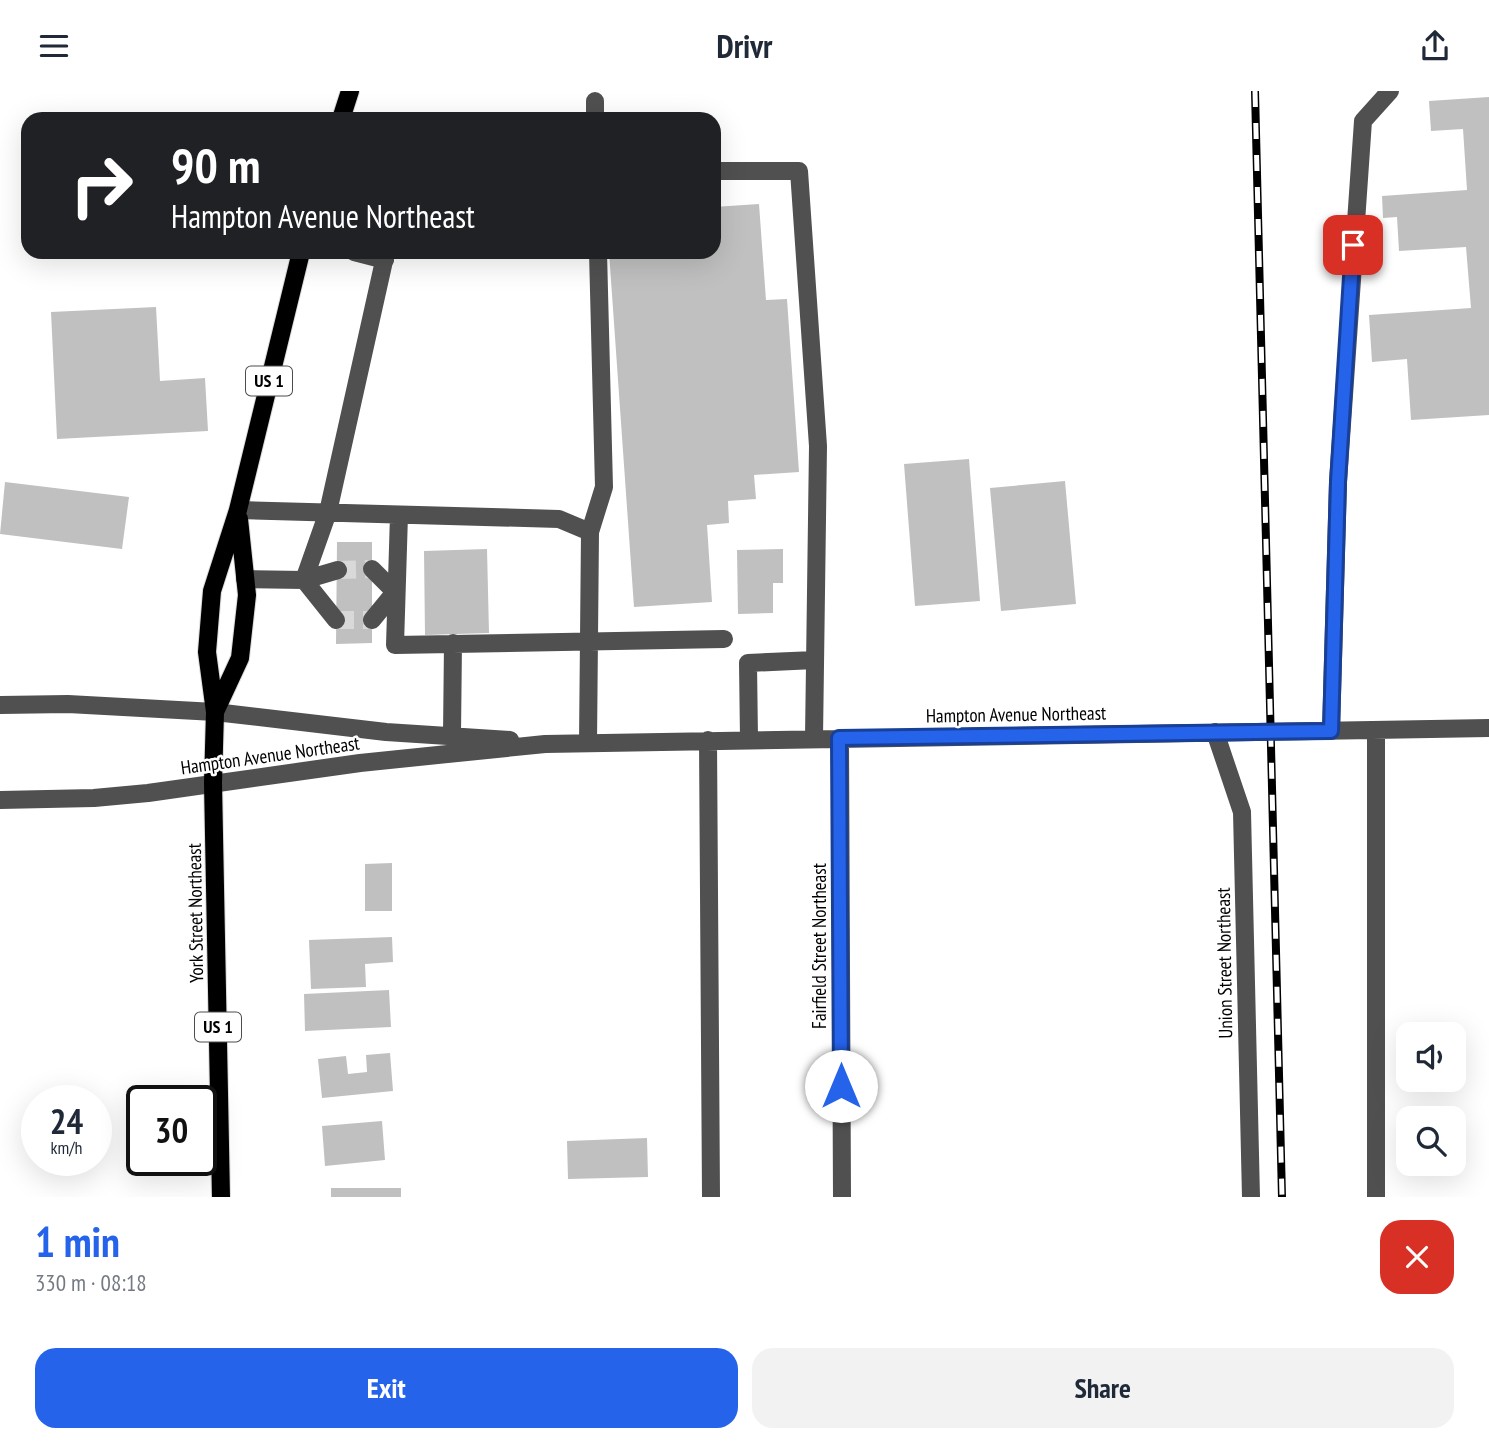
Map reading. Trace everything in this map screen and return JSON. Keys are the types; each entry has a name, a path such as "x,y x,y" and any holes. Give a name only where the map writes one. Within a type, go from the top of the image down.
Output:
{"main road":[{"path":"343,112 350,91"},
{"name":"York Street Northeast","path":"221,1197 213,783 215,712 207,652 212,591 238,510 299,259"},
{"name":"York Street Northeast","path":"215,712 240,658 247,595 238,510"}],"street":[{"path":"1331,731 1338,482 1363,121 1390,91"},
{"path":"721,171 799,171 818,446 814,738"},
{"path":"304,580 328,512 384,259"},
{"path":"588,743 590,532 604,487 598,259"},
{"path":"238,510 558,519 590,532"},
{"path":"399,515 395,645 590,639 724,639"},
{"path":"372,569 395,592"},
{"path":"245,579 304,580 338,570"},
{"path":"304,580 336,620"},
{"path":"372,620 395,592"},
{"path":"452,734 453,643"},
{"path":"749,739 748,663 815,660"},
{"name":"Hampton Avenue Northeast","path":"0,705 68,704 215,712 386,732 452,734 545,744"},
{"name":"Hampton Avenue Northeast","path":"0,800 94,798 360,763 545,744 1489,728"},
{"path":"1376,731 1376,1197"},
{"name":"Union Street Northeast","path":"1215,732 1242,812 1251,1197"},
{"name":"Fairfield Street Northeast","path":"839,738 842,1197"},
{"path":"708,740 711,1197"}],"building":[{"path":"1489,97 1489,415 1411,420 1407,359 1372,362 1369,315 1471,308 1466,247 1399,251 1397,217 1383,218 1382,196 1467,190 1463,129 1431,131 1429,101"},
{"path":"759,204 766,300 787,299 799,472 754,475 756,499 728,501 729,523 707,525 712,602 634,607 609,259 721,259 721,207"},
{"path":"156,307 160,381 205,378 208,431 57,439 51,312"},
{"path":"969,459 980,601 915,606 904,464"},
{"path":"1065,481 1076,604 1001,611 990,488"},
{"path":"5,482 129,497 122,549 0,534"},
{"path":"337,542 372,542 372,643 336,644"},
{"path":"487,549 489,633 425,635 424,551"},
{"path":"783,549 783,583 773,583 773,613 738,614 737,550"},
{"path":"392,863 392,911 365,911 365,864"},
{"path":"392,937 393,962 365,964 366,987 311,989 309,940"},
{"path":"389,990 391,1027 305,1031 304,994"},
{"path":"390,1053 393,1091 322,1098 318,1059 346,1056 348,1074 367,1072 366,1055"},
{"path":"382,1121 385,1160 325,1166 322,1126"},
{"path":"647,1138 648,1177 568,1179 567,1141"},
{"path":"331,1188 401,1188 401,1197 331,1197"}],"tunnel":[{"path":"338,570 372,569"},
{"path":"336,620 372,620"}],"railway":[{"path":"1255,91 1282,1197"}],"route":[{"path":"841,1086 839,738 1331,731 1338,482 1353,245"}]}
